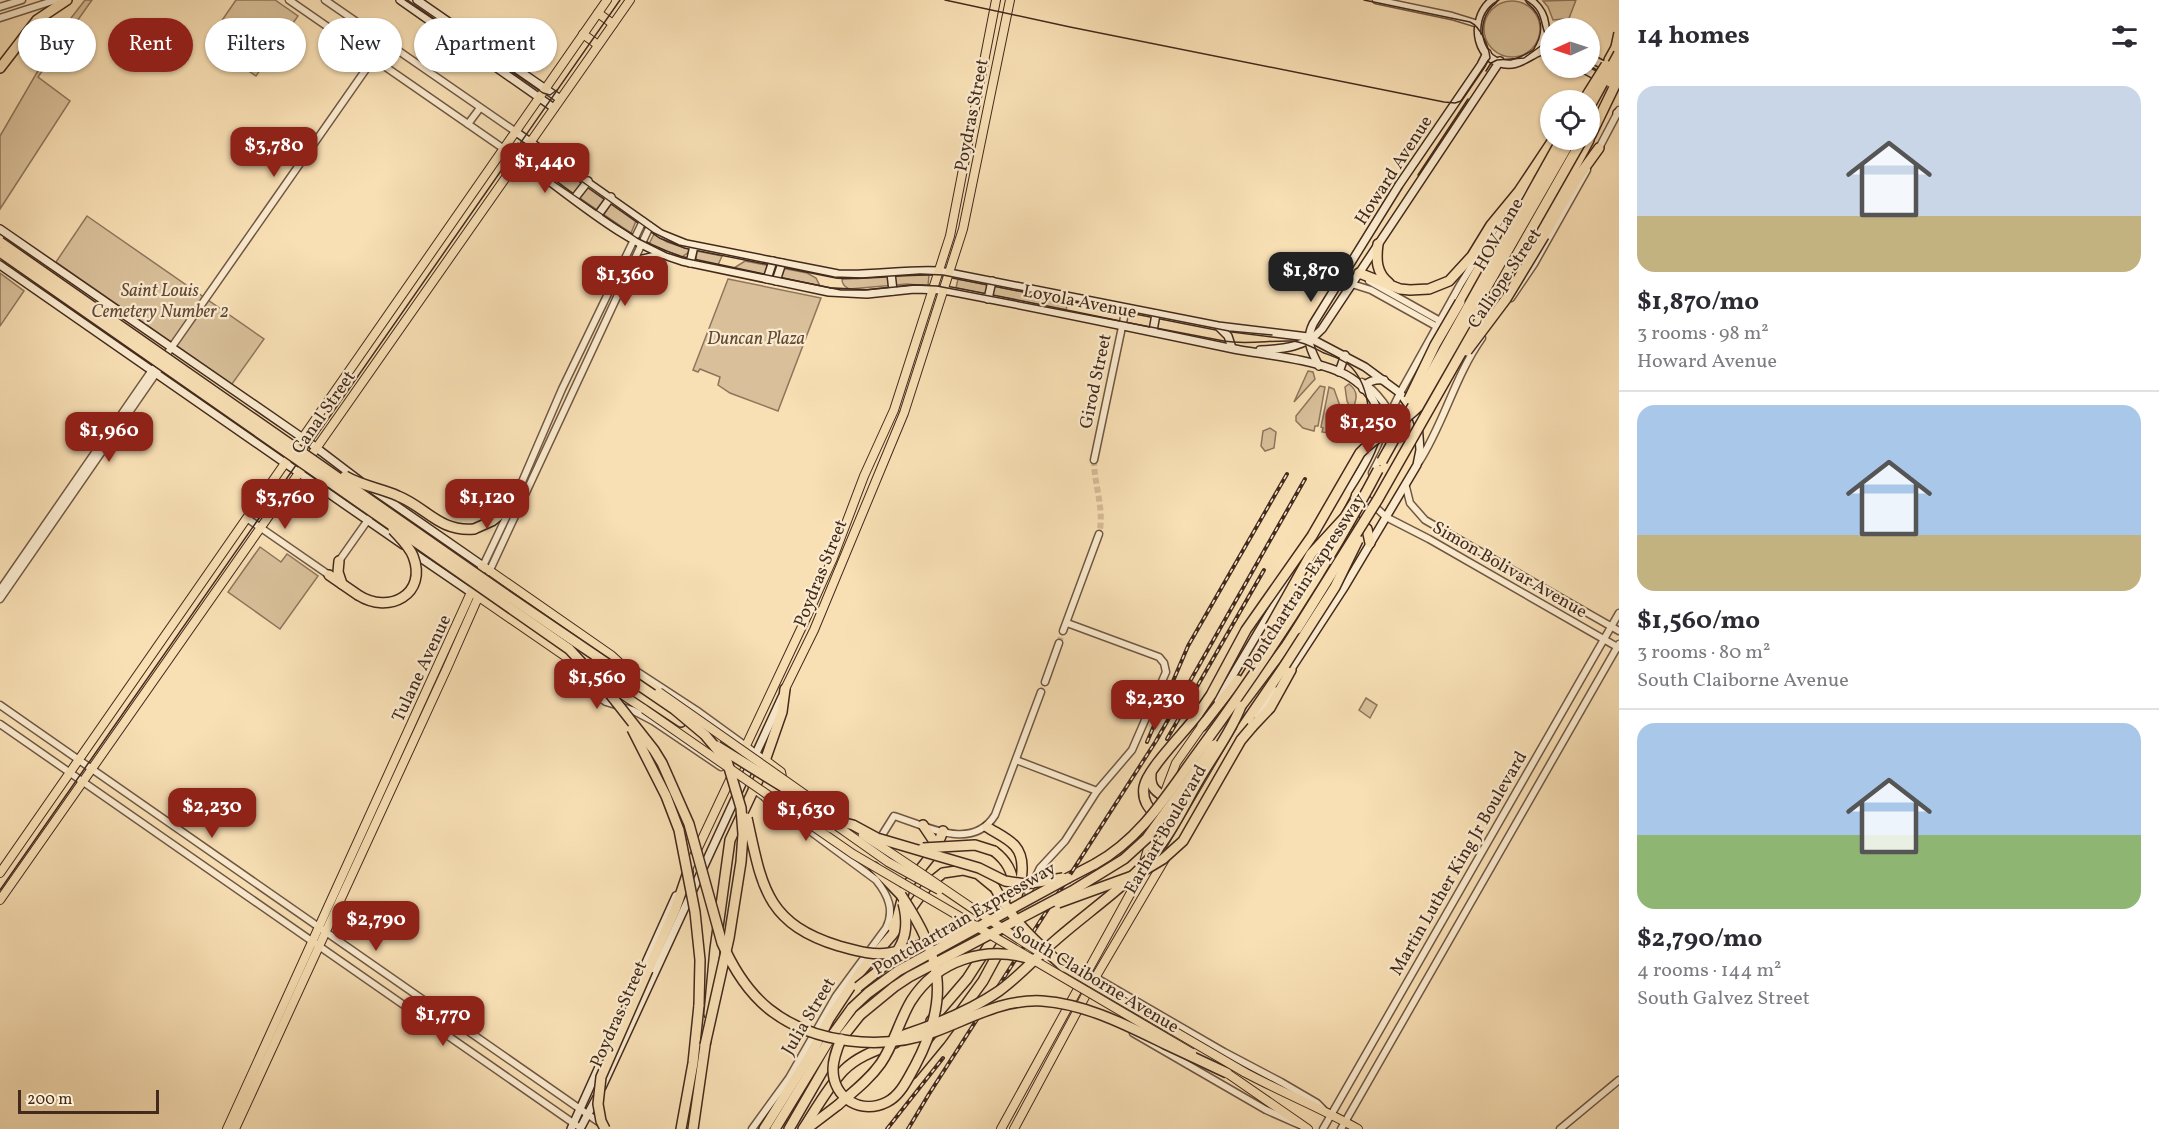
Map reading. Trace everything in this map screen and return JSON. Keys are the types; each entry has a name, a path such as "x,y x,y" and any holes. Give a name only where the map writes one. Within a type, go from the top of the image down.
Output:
{"highway":[{"path":"0,68 43,15 67,0"},
{"path":"1597,90 1618,45 1619,33"},
{"path":"1591,90 1618,45"},
{"path":"1600,102 1619,65"},
{"path":"1600,115 1619,75"},
{"path":"1359,273 1410,290 1429,289 1442,285 1455,276 1472,256 1491,225 1519,190 1546,150"},
{"name":"Pontchartrain Expressway","path":"775,1129 831,1036 852,1008 868,993 898,971 1124,846 1168,796 1280,635 1345,533 1430,373 1557,150"},
{"name":"HOV Lane","path":"1157,816 1149,808 1144,796 1144,784 1211,695 1246,630 1312,536 1360,453 1378,436 1410,416 1418,407 1565,150"},
{"name":"Pontchartrain Expressway","path":"789,1129 841,1039 860,1016 894,987 1112,868 1147,838 1286,646 1378,499 1576,150"},
{"path":"1502,311 1524,257 1584,150"},
{"path":"1445,379 1506,298 1583,170 1598,150"},
{"path":"1202,726 1229,693 1311,554 1345,517 1380,466 1400,416 1427,361 1495,240"},
{"path":"0,242 692,722 727,761 740,791 763,885 777,909 793,925 817,939 879,954 908,948 977,926"},
{"path":"1378,244 1379,272 1391,285"},
{"path":"0,252 302,468 384,519 568,649 620,706 654,750 683,810 722,943 737,974 769,1009 798,1027 844,1040 886,1043 907,1040 933,1032 988,1008 1024,1001 1042,1001 1075,1006 1111,1018 1227,1073"},
{"path":"248,414 353,480 402,497 448,526 474,528 492,521 512,505"},
{"path":"1215,728 1315,566 1324,548 1332,520 1346,494"},
{"path":"1036,910 1138,874 1163,859 1183,841 1247,728 1288,667 1335,587 1378,499"},
{"path":"1332,520 1341,514 1349,516 1367,529 1370,543"},
{"path":"329,575 374,603 390,603 403,597 414,582 416,567 412,553 384,519"},
{"path":"339,561 338,572 342,584"},
{"path":"548,624 621,682 801,798 811,799"},
{"path":"693,1129 730,840 754,790 765,760 782,712 785,689"},
{"path":"620,706 649,759 674,818 695,912 700,960 699,1005 693,1063 681,1129"},
{"path":"869,1042 905,1035 972,1008 1000,990 1056,939 1102,903 1142,867 1172,829 1192,790 1236,721 1241,706"},
{"path":"1154,770 1151,783 1154,789 1163,796"},
{"path":"705,1045 729,938 741,862 743,834 741,808 733,776"},
{"path":"845,823 877,838 969,865 1005,881 1025,884 1068,878"},
{"path":"923,825 933,840 934,852"},
{"path":"805,1129 824,1096 844,1070 861,1058 905,1040 922,1030 939,1013 967,979 1013,908 1020,883 1020,856 1014,844 987,827"},
{"path":"870,961 897,919 904,888 934,852 943,831"},
{"path":"905,847 975,845 994,851 1008,864 1012,875 1013,908"},
{"path":"872,865 901,895 927,938 937,972 933,1024 907,1080"},
{"path":"607,1129 601,1121 598,1104 601,1077 675,910 688,869"},
{"path":"764,1129 809,1057 829,1019 860,972 892,935 928,885 943,873 956,870 970,871 985,878 1022,929 1064,968"},
{"path":"829,1019 858,987 895,957 905,939 908,926 901,895"},
{"path":"805,1129 858,1088 882,1062 910,1002 920,988 941,970 964,958 983,954 1001,954 1031,959"},
{"path":"841,1039 833,1063 834,1079 839,1092 850,1103 867,1107 879,1105 893,1098 923,1063 983,981 996,957"}],"main road":[{"path":"400,0 554,108"},
{"path":"417,0 560,99"},
{"name":"Canal Street","path":"0,873 607,0"},
{"name":"Canal Street","path":"0,900 630,0"},
{"name":"Poydras Street","path":"572,1126 688,869 833,558 864,476 894,410 952,227 996,0"},
{"name":"Poydras Street","path":"581,1129 814,630 904,413 964,225 1010,0"},
{"path":"1493,0 1482,12 1478,24 1479,39 1487,53 1500,61 1513,64 1540,52"},
{"path":"1530,0 1542,12 1544,18"},
{"path":"598,13 613,24"},
{"path":"583,34 598,45"},
{"path":"1536,54 1540,47"},
{"name":"Howard Avenue","path":"1310,338 1313,324 1339,280 1487,53"},
{"name":"Howard Avenue","path":"1310,338 1331,316 1500,61"},
{"path":"1600,63 1619,75"},
{"path":"1600,78 1619,89"},
{"name":"Loyola Avenue","path":"516,132 668,238 694,246 838,274 939,271 1218,327 1310,338 1345,355 1400,393 1415,414 1418,423 1420,450 1417,465"},
{"name":"Loyola Avenue","path":"504,149 634,240 661,255 841,294 933,289 1070,313 1319,366 1339,372 1365,387"},
{"path":"574,199 588,181"},
{"path":"598,215 611,197"},
{"path":"461,210 476,220"},
{"name":"South Claiborne Avenue","path":"0,229 303,438 383,498 611,655 624,667 845,823 920,871 959,901 1064,968 1244,1072 1327,1112 1343,1125 1358,1129"},
{"path":"690,263 694,246"},
{"path":"634,261 661,255"},
{"path":"767,279 773,261"},
{"path":"776,281 782,263"},
{"name":"South Claiborne Avenue","path":"0,265 285,463 302,468 368,520 475,595 872,865 1239,1080 1306,1128"},
{"path":"891,273 892,291"},
{"path":"988,299 992,281"},
{"path":"1322,309 1331,316"},
{"path":"1153,331 1156,314"},
{"path":"385,319 399,329"},
{"path":"1218,327 1228,336 1232,348"},
{"path":"1249,351 1283,349 1310,338 1311,351 1319,366"},
{"path":"913,353 923,356"},
{"path":"1339,372 1345,355"},
{"path":"909,367 918,370"},
{"path":"1374,444 1378,412 1365,387 1373,381 1384,380"},
{"path":"329,401 335,399 340,402 338,416"},
{"name":"Calliope Street","path":"1357,476 1374,444"},
{"path":"1288,667 1303,652 1406,487 1417,465"},
{"name":"Earhart Boulevard","path":"1001,1129 1140,876 1163,796 1176,763 1202,726 1300,562 1357,476"},
{"path":"266,491 279,500"},
{"path":"250,515 262,524"},
{"name":"Tulane Avenue","path":"226,1129 312,942 322,930 486,569"},
{"path":"111,715 123,723"},
{"name":"Earhart Boulevard","path":"1014,1129 1095,978 1209,784 1247,728"},
{"path":"765,760 781,772 786,790 818,817 917,890"},
{"path":"1176,763 1176,773 1181,780 1191,785 1209,784"},
{"path":"1157,816 1168,824 1179,823 1191,816 1163,796"},
{"path":"766,798 791,803 818,817 910,875 959,901"},
{"path":"39,818 51,827"},
{"name":"Tulane Avenue","path":"235,1129 320,947 322,930"}],"street":[{"path":"0,7 22,0"},
{"path":"0,18 56,0"},
{"path":"289,0 318,21"},
{"path":"325,0 351,18"},
{"path":"1376,0 1452,16 1478,24"},
{"path":"1600,75 1618,45"},
{"path":"402,54 516,132"},
{"path":"0,599 363,72"},
{"path":"391,72 504,149"},
{"path":"468,124 480,108"},
{"name":"Calliope Street","path":"1600,146 1618,112"},
{"name":"Calliope Street","path":"1374,444 1400,393 1506,208 1528,188 1557,150"},
{"name":"Calliope Street","path":"1417,465 1430,445 1454,387 1477,346 1534,264 1598,150"},
{"name":"Calliope Street","path":"1495,240 1528,188"},
{"name":"Tulane Avenue","path":"486,569 562,389 643,221"},
{"name":"Tulane Avenue","path":"486,569 650,226"},
{"path":"1348,266 1477,346"},
{"path":"1339,280 1381,295 1439,324"},
{"name":"Girod Street","path":"1094,460 1126,308"},
{"path":"0,590 155,372"},
{"path":"1365,387 1378,394 1390,414 1391,430 1387,443 1366,484 1365,491 1367,499 1386,517"},
{"name":"Simon Bolivar Avenue","path":"1406,487 1408,501 1425,520 1619,632"},
{"path":"339,561 383,498"},
{"name":"Simon Bolivar Avenue","path":"1386,517 1433,541 1618,646"},
{"path":"262,524 329,575"},
{"path":"1063,632 1099,534"},
{"name":"Martin Luther King Jr Boulevard","path":"1323,1129 1327,1112 1619,612"},
{"path":"1028,892 1040,868 1065,842 1097,790 1132,750 1165,677 1166,667 1160,657 1066,623"},
{"path":"1045,682 1059,643"},
{"name":"Martin Luther King Jr Boulevard","path":"1343,1125 1618,646"},
{"name":"South Claiborne Avenue","path":"611,655 696,710 765,760"},
{"name":"South Claiborne Avenue","path":"571,661 597,696 606,702 632,710 653,721 766,798 876,880 886,892 890,919"},
{"path":"859,867 894,816 943,831 970,835 987,827 996,815 1041,692"},
{"path":"0,705 607,1129"},
{"path":"0,724 572,1126 581,1129"},
{"path":"1016,760 1097,790"},
{"path":"113,803 122,790"},
{"path":"170,843 179,830"},
{"path":"218,876 227,864"},
{"path":"250,899 259,886"},
{"name":"Julia Street","path":"752,1129 789,1078 836,996 890,919"},
{"name":"South Claiborne Avenue","path":"1086,972 1224,1052 1290,1087 1317,1103 1327,1112"},
{"name":"South Claiborne Avenue","path":"1073,999 1266,1110 1306,1128"},
{"path":"1560,1129 1619,1080"}],"green space":[{"path":"85,0 92,0 79,18 71,18"},
{"path":"236,0 275,0 298,16 297,18 224,18"},
{"path":"1576,0 1569,18 1552,18 1543,1"},
{"path":"1512,1 1527,6 1535,14 1539,24 1539,34 1535,44 1527,52 1512,57 1497,52 1489,44 1484,29 1489,14 1497,6"},
{"path":"37,72 41,72 38,77 70,101 0,209 0,136"},
{"path":"531,147 636,221 631,233 523,159"},
{"name":"Saint Louis Cemetery Number 2","path":"87,216 264,339 232,384 56,262"},
{"path":"654,234 667,242 689,249 689,252 682,257 649,244"},
{"path":"697,251 722,256 718,265 696,260"},
{"path":"745,261 807,273 816,278 820,286 734,268"},
{"path":"0,273 24,291 0,326"},
{"path":"929,275 928,286 907,284 849,289 842,281 842,279"},
{"name":"Duncan Plaza","path":"728,279 821,298 778,411 730,393 718,385 720,377 700,369 698,372 693,370"},
{"path":"958,279 1068,301 1066,310 956,288"},
{"path":"1308,371 1313,372 1315,379 1294,402"},
{"path":"1349,384 1356,393 1352,411 1347,401 1345,387"},
{"path":"1320,386 1325,387 1318,426 1315,426 1314,431 1303,428 1296,421 1296,416"},
{"path":"1329,387 1334,389 1345,420 1344,429 1334,434 1322,432 1321,427"},
{"path":"1270,428 1276,432 1274,448 1265,451 1261,446 1263,431"},
{"path":"260,547 281,562 287,554 318,576 280,629 228,592"},
{"path":"1366,698 1377,705 1370,718 1359,710"}],"tunnel":[{"path":"1094,460 1101,516 1099,534"},
{"path":"1059,643 1063,631"}],"tram line":[{"path":"405,0 543,93 550,95 557,90"},
{"path":"0,890 620,0"},
{"path":"945,0 1444,102 1461,101 1490,58 1488,48 1478,28 1470,22 1364,0"},
{"path":"1481,34 1485,14 1499,0"},
{"path":"1525,0 1537,10 1541,18"},
{"path":"1486,71 1491,63 1497,60 1524,58 1540,46"},
{"path":"1600,72 1619,83"},
{"path":"1418,175 1468,99"},
{"path":"518,143 518,154 528,164 637,238 683,258 841,290 915,285 937,286 1224,341 1241,343 1293,341 1305,344 1343,361 1356,373 1365,391 1369,413 1367,443"},
{"path":"515,146 523,143 531,145 654,233 679,245 834,277 943,275 1229,331 1272,335"}],"railway":[{"path":"1147,742 1188,646 1287,474"},
{"path":"908,1129 1156,741 1305,479"},
{"path":"1167,739 1264,570"},
{"path":"887,1129 943,1058"}]}
